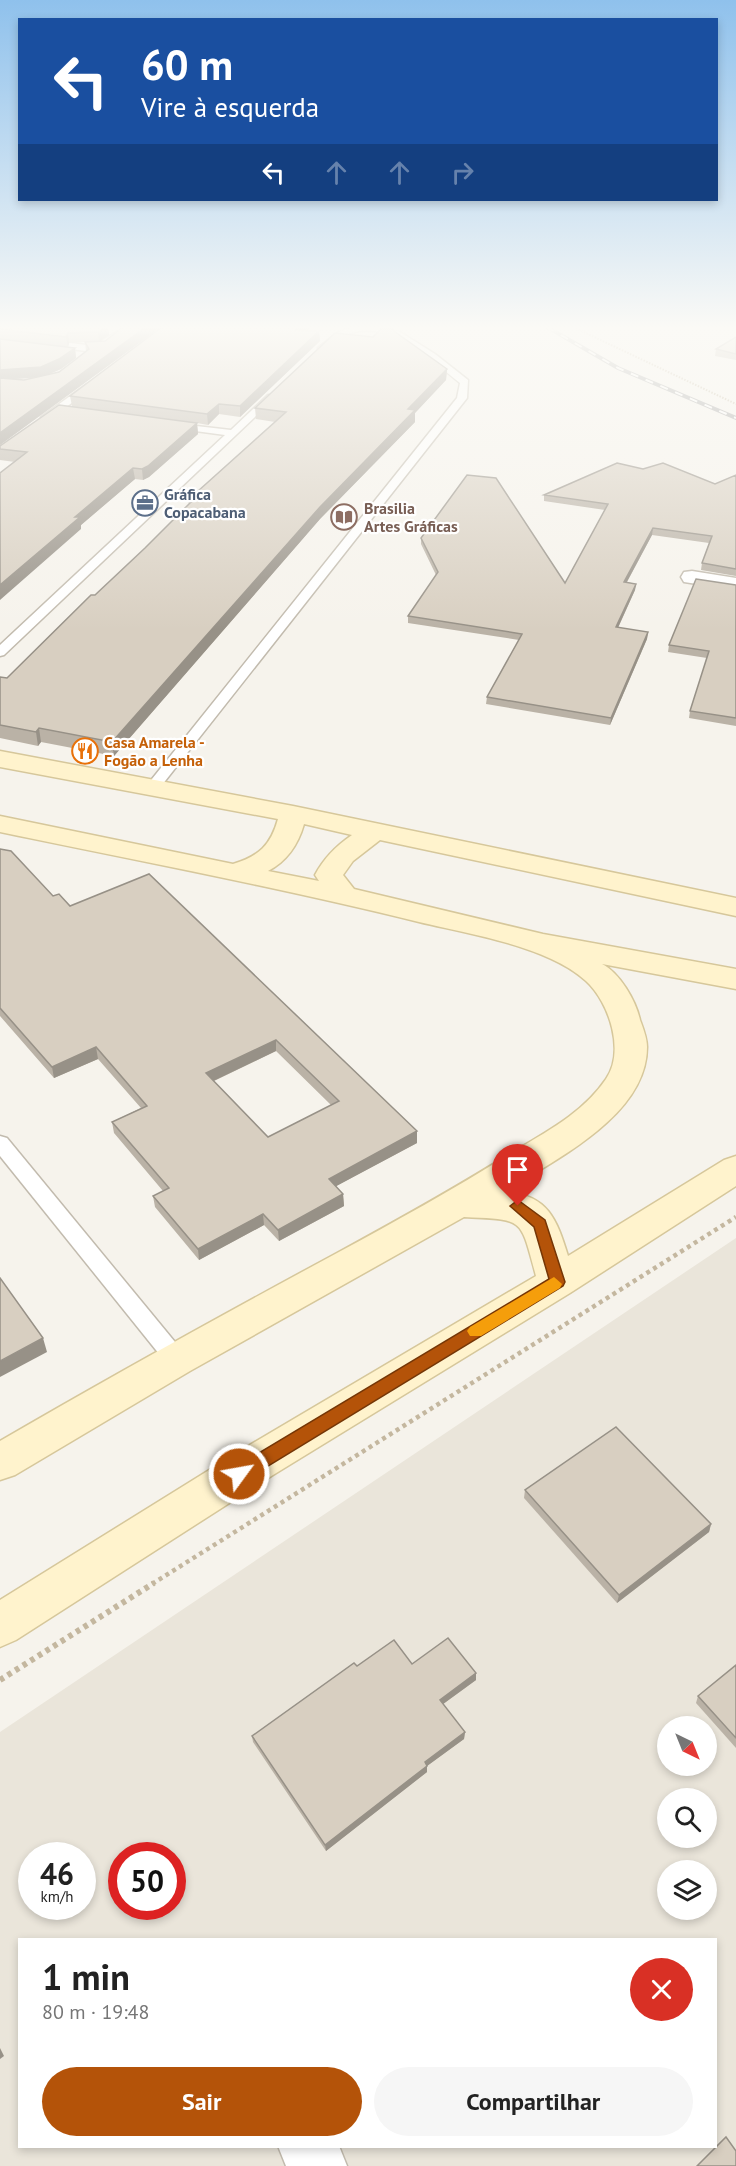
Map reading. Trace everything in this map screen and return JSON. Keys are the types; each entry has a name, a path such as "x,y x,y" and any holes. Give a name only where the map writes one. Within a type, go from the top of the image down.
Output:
{"main road":[{"path":"0,759 293,814 736,907"},
{"path":"235,872 264,864 278,851 288,835 293,814"},
{"path":"0,824 344,895 543,943 736,979"},
{"path":"344,895 329,875 335,862 348,849 376,831"},
{"path":"0,1462 176,1359 459,1203 598,1113 625,1078 631,1046 623,1013 612,992 596,973 543,943"},
{"path":"0,1625 258,1462 557,1282 736,1169"},
{"path":"459,1203 518,1206 540,1224 557,1282"}],"street":[{"path":"692,577 736,584"},
{"path":"308,2148 318,2166"}],"lane":[{"path":"195,428 234,433"},
{"path":"0,652 239,428"},
{"path":"153,787 438,428"},
{"path":"0,1143 176,1359"}],"path":[{"path":"0,1680 736,1217"}],"shaded area":[{"path":"736,1238 736,2166 0,2166 0,1732"}],"building":[{"path":"26,428 191,428 148,466 142,469 133,468 0,585 0,473 27,452 0,449 0,446"},
{"path":"268,428 397,428 320,507 112,742 39,728 36,732 0,725 0,677 7,678 91,595 95,595 192,501 188,500"},
{"path":"617,463 643,469 663,463 715,484 736,475 736,569 702,563 712,536 653,528 624,582 636,584 616,627 648,632 611,718 487,697 522,634 408,616 438,572 421,538 467,475 496,478 565,583 608,504 544,495"},
{"path":"696,579 736,585 736,718 690,711 709,651 669,645"},
{"path":"0,849 11,851 53,896 59,894 70,906 149,874 417,1131 329,1179 343,1194 278,1230 263,1214 198,1249 153,1196 169,1188 112,1122 147,1106 96,1047 52,1067 0,1008","holes":["276,1040 339,1101 268,1137 206,1073"]},
{"path":"0,1278 43,1338 0,1361"},
{"path":"616,1427 711,1524 619,1595 525,1490"},
{"path":"448,1638 476,1673 440,1700 465,1732 425,1762 427,1766 325,1845 252,1736 354,1663 357,1666 394,1640 412,1664"},
{"path":"736,1665 736,1738 717,1716 698,1696"},
{"path":"726,2137 736,2151 736,2166 697,2166 717,2148"}],"slow traffic":[{"path":"475,1331 554,1284"}],"place":[{"name":"Gráfica Copacabana","path":"145,503"},
{"name":"Brasilia Artes Gráficas","path":"344,517"},
{"name":"Casa Amarela - Fogão a Lenha","path":"85,751"}],"route":[{"path":"239,1474 557,1282 540,1224 518,1206"}]}
